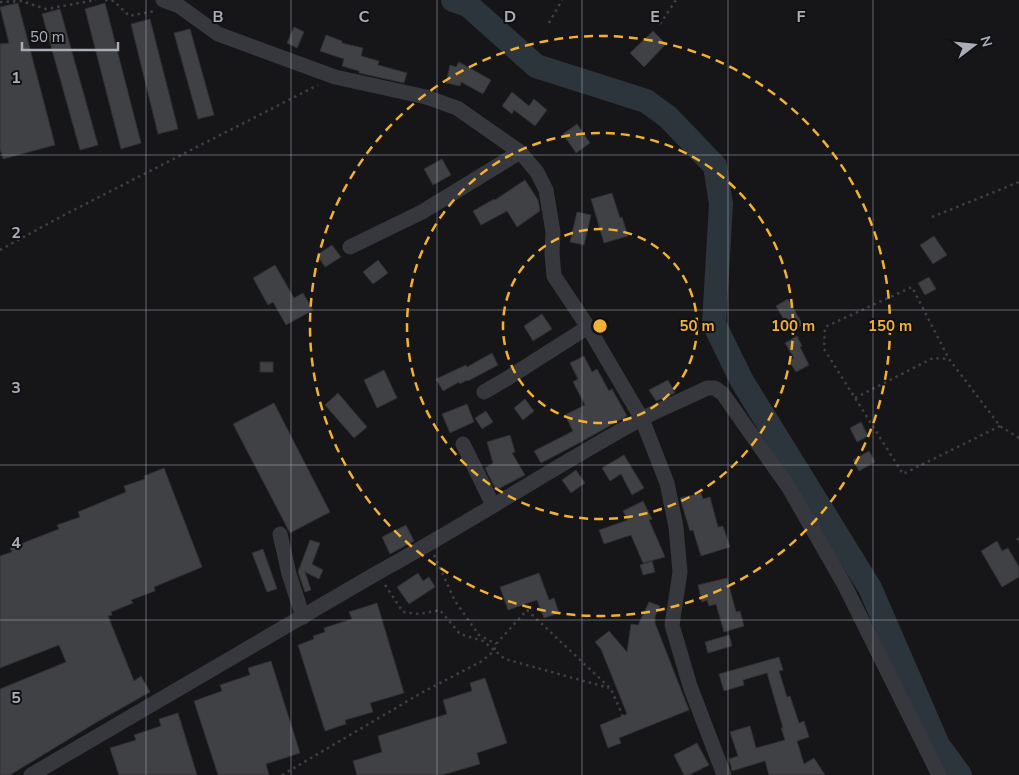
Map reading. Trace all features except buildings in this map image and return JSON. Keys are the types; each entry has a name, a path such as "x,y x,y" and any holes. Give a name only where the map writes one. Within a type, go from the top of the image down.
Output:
{"street":[{"path":"163,0 178,6 218,34 335,77 426,97 457,108 520,152 537,172 546,190 553,232 554,276 588,327 642,419 667,483 676,527 680,572 672,625 690,686 724,775"},
{"path":"350,247 422,212 520,152"},
{"path":"484,392 588,327"},
{"path":"31,775 377,573 429,545 493,505 642,419 707,388 715,388 723,394 789,488 839,576 886,666 939,775"},
{"path":"462,444 493,505"},
{"path":"280,534 289,574 303,617"}],"path":[{"path":"0,2 21,1 46,8 96,0"},
{"path":"105,0 114,1 129,16 178,6"},
{"path":"549,23 562,0"},
{"path":"660,24 676,0"},
{"path":"0,250 70,211 335,77"},
{"path":"932,217 1019,182"},
{"path":"1000,426 903,474 824,349 825,327 912,287 949,359 1000,426 1019,438"},
{"path":"855,398 933,358 949,359"},
{"path":"429,545 455,601 479,635 496,644"},
{"path":"377,573 403,612 418,614 440,610 460,634 483,641 505,659 611,689"},
{"path":"282,775 422,692 482,661 494,651 496,644 527,610 611,689 624,719"}],"waterway":[{"path":"453,0 468,5 536,66 646,101 668,117 715,166 721,204 714,324 742,381 870,588 938,745 960,775"}]}
